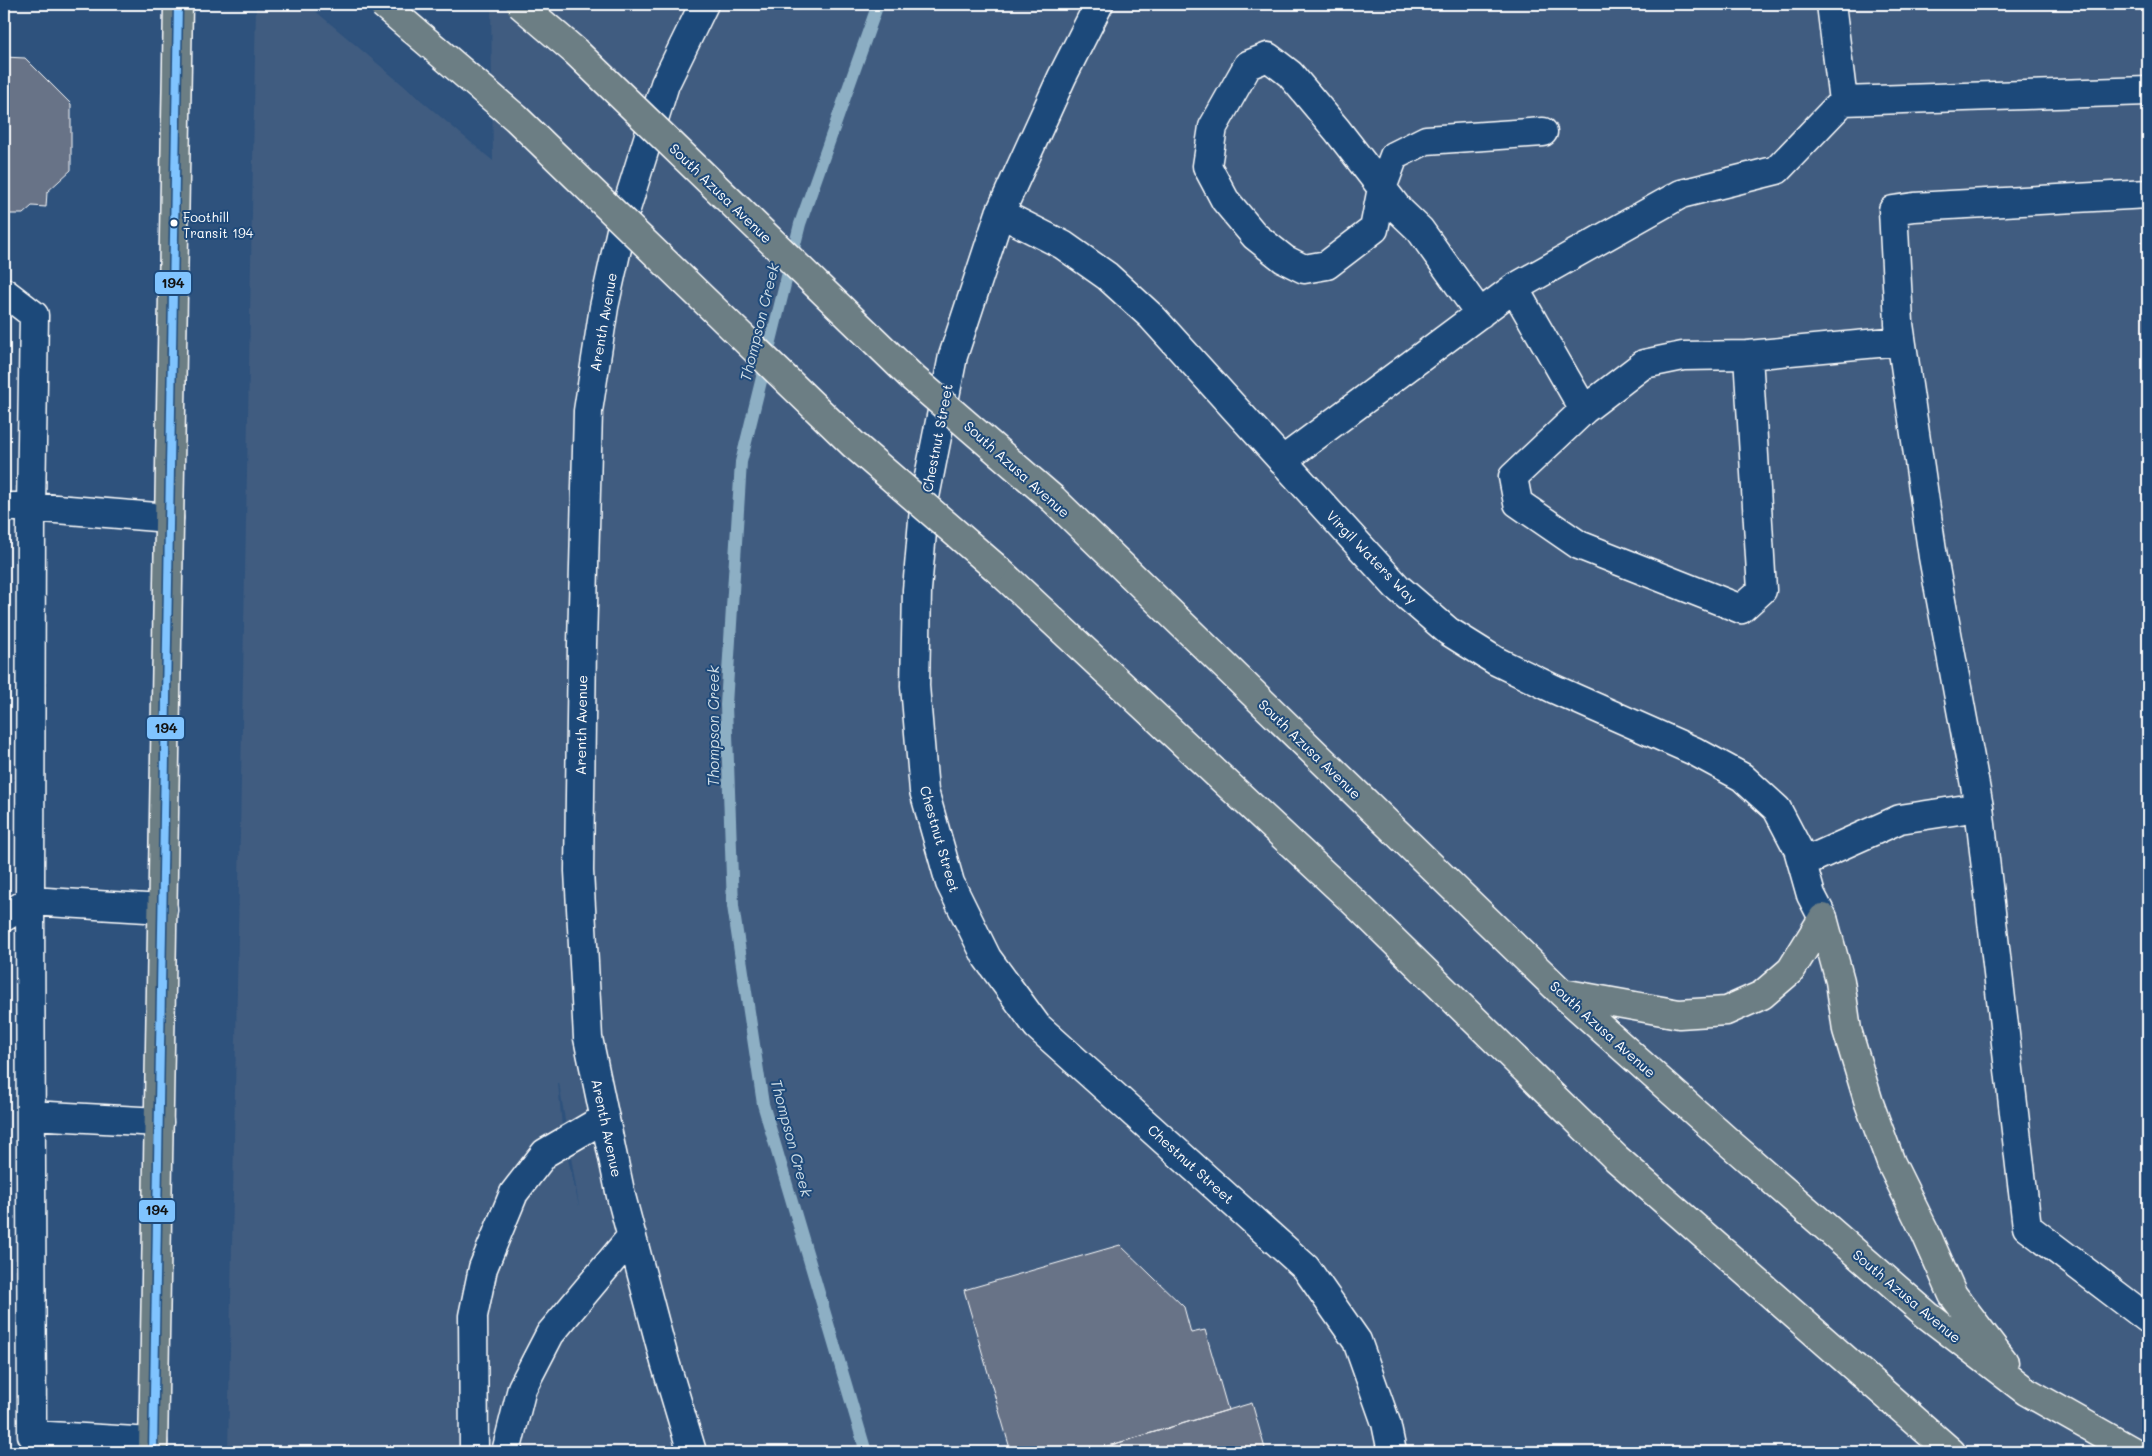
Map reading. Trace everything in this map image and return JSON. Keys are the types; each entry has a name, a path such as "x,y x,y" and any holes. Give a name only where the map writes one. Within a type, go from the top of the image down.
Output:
{"main road":[{"path":"153,1447 178,4"},
{"path":"383,4 516,118 854,445 995,567 1354,902 1616,1158 1951,1452"},
{"name":"South Azusa Avenue","path":"520,4 576,52 914,379 1053,500 1562,993 1927,1315 2026,1391 2134,1452"},
{"path":"1562,993 1679,1014 1726,1011 1762,995 1791,970 1823,918"},
{"path":"1823,918 1840,981 1847,1030 1869,1103 1891,1163 1953,1295 2026,1391"}],"street":[{"name":"Arenth Avenue","path":"692,1452 665,1362 632,1236 588,1038 580,871 582,645 588,411 604,307 625,212 665,84 704,4"},
{"name":"Chestnut Street","path":"1099,4 1062,77 1000,213 953,356 925,497 917,590 915,686 924,791 950,883 987,958 1037,1026 1306,1268 1357,1341 1386,1423 1392,1452"},
{"path":"1831,4 1843,101"},
{"path":"1480,314 1420,230 1399,210 1382,188 1290,74 1268,57 1248,64 1213,127 1207,166 1225,200 1255,236 1284,259 1304,269 1327,265 1374,229 1382,188 1394,156 1426,140 1543,132"},
{"path":"1282,461 1514,288 1681,194 1777,170 1843,101 2035,93 2148,91"},
{"path":"1748,355 1762,590 1742,610 1579,545 1518,503 1513,477 1584,410 1644,364 1683,356 1748,355 1900,341 1893,210 1914,207 2148,194"},
{"name":"Virgil Waters Way","path":"1000,213 1063,246 1113,282 1152,317 1397,587 1448,631 1496,661 1694,752 1742,777 1777,809 1798,849 1811,895 1823,918"},
{"path":"1514,288 1584,410"},
{"path":"4,292 34,315 31,507 30,901 32,1435 153,1447"},
{"path":"1899,324 1933,557 1979,807 2027,1226 2148,1319"},
{"path":"4,507 31,507 169,518"},
{"path":"1802,863 1900,819 1979,807"},
{"path":"4,917 30,901 162,909"},
{"path":"31,1115 159,1122"},
{"path":"474,1452 473,1316 483,1268 514,1193 545,1153 605,1118"},
{"path":"506,1452 522,1388 550,1334 632,1236"}],"shaded area":[{"path":"256,4 307,4 493,161 491,4 2148,4 2148,1452 228,1452","holes":["559,1083 579,1206 563,1138"]}],"building":[{"path":"4,57 25,58 71,104 71,170 47,192 46,207 32,206 23,214 4,214"},
{"path":"1120,1245 1184,1307 1191,1333 1205,1330 1228,1410 1088,1452 1011,1452 964,1290"},
{"path":"1252,1403 1266,1452 1088,1452 1228,1410"}],"waterway":[{"name":"Thompson Creek","path":"866,1452 763,1104 733,906 726,705 741,462 800,224 878,4"}],"transit line":[{"name":"194","path":"153,1452 178,4"}],"place":[{"name":"Foothill Transit 194","path":"174,223"}]}
